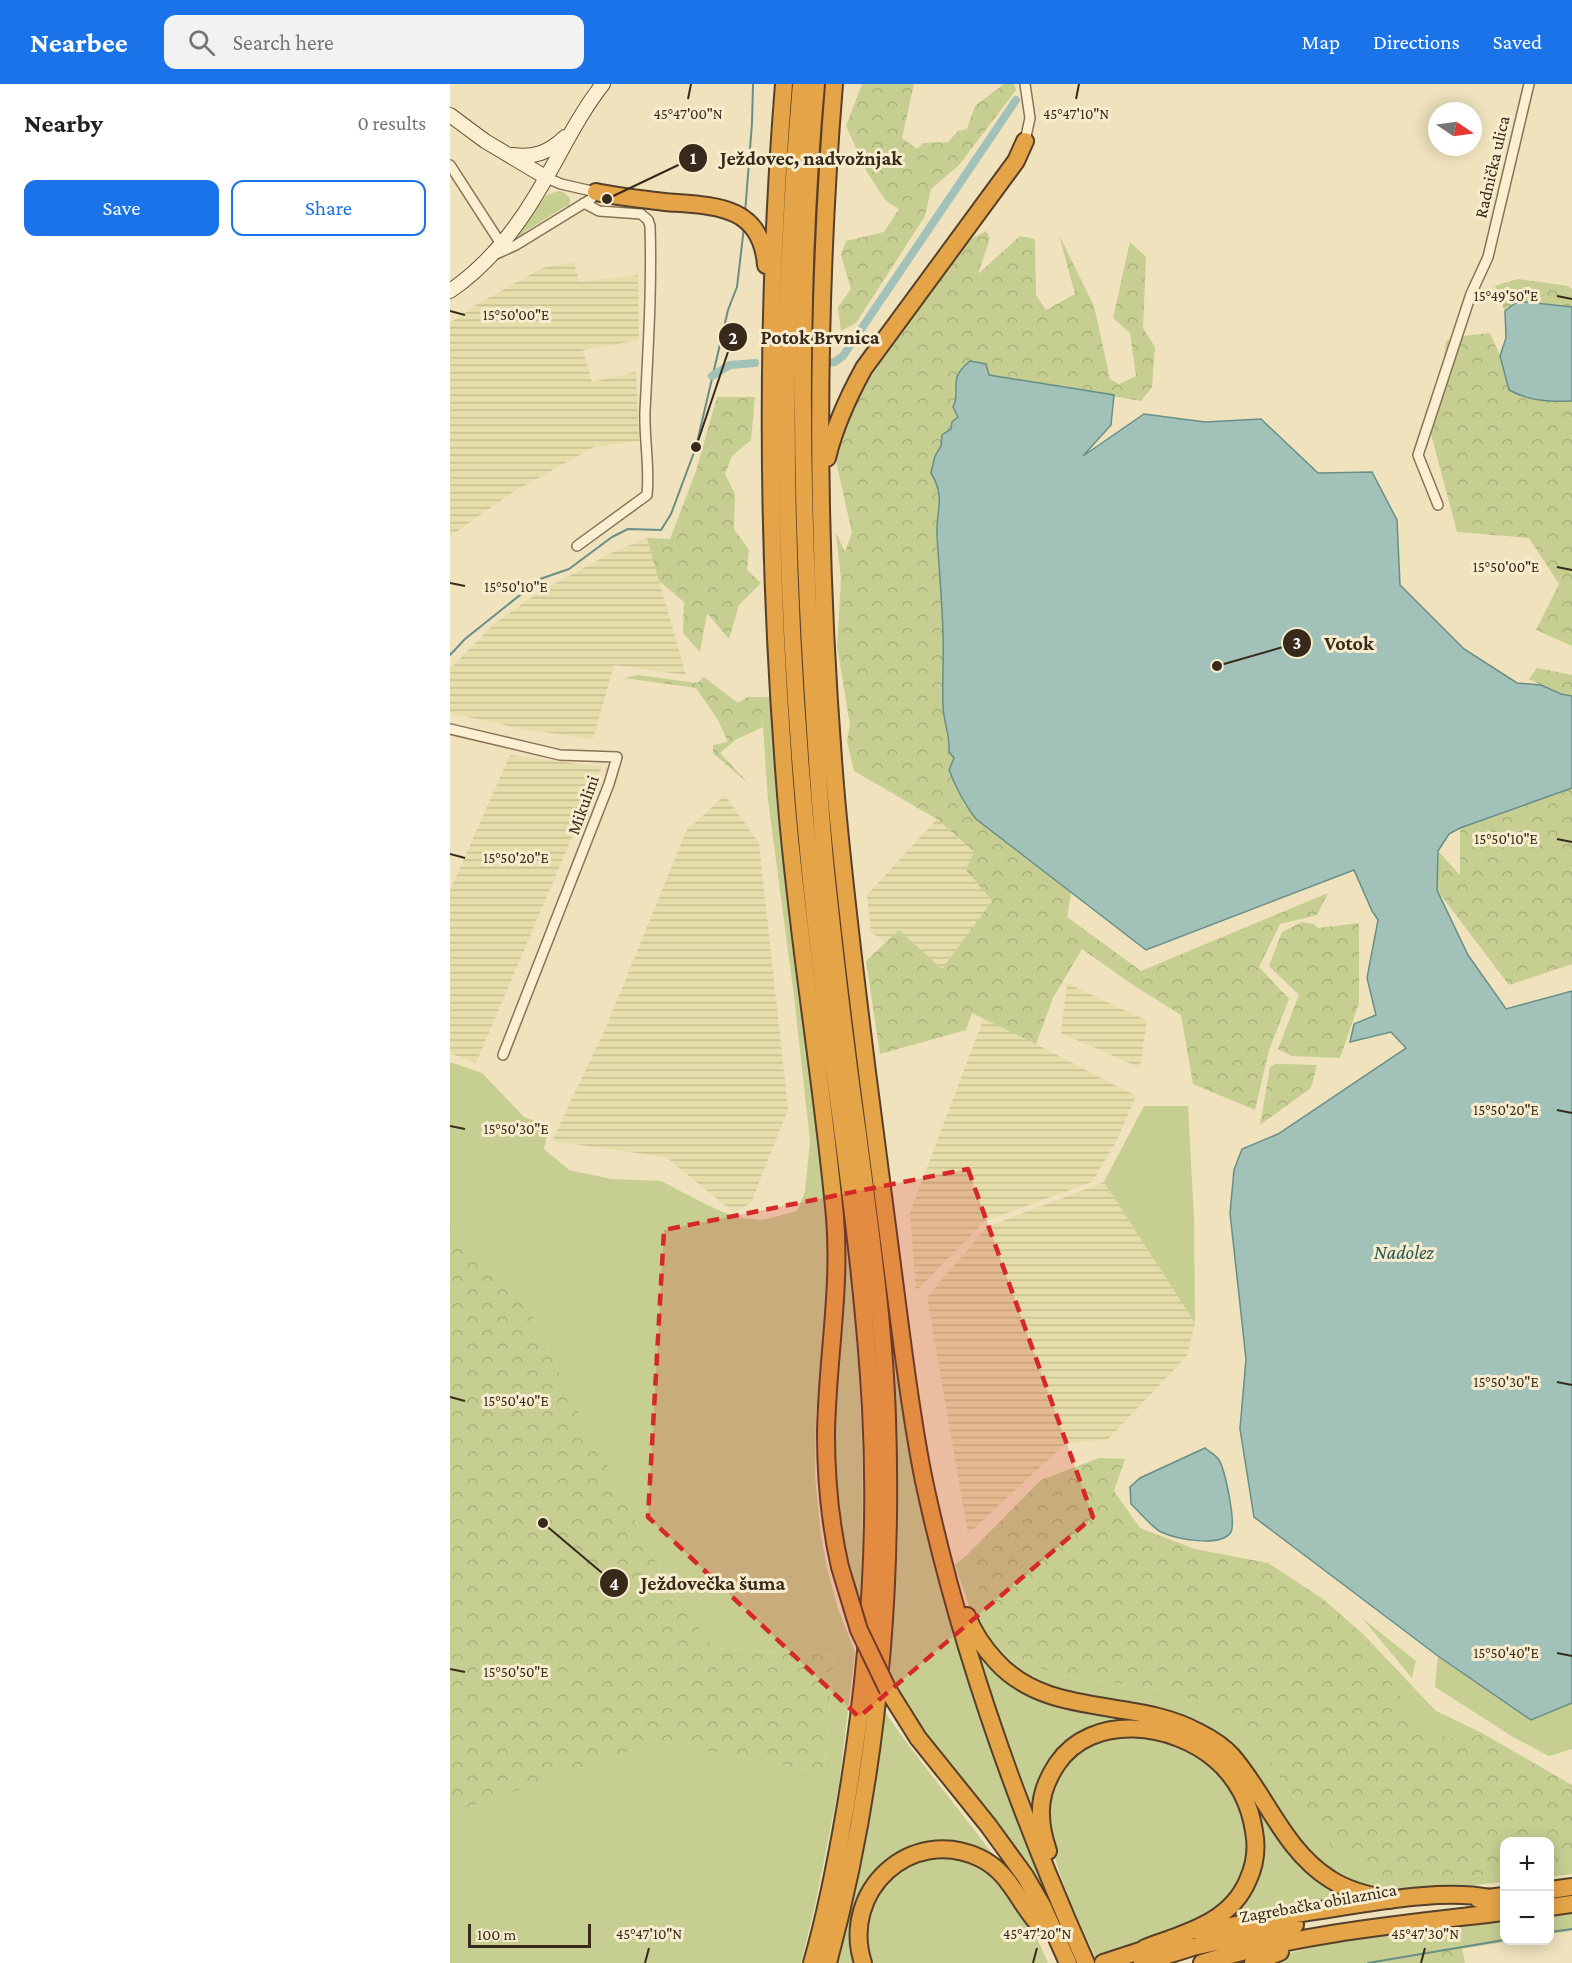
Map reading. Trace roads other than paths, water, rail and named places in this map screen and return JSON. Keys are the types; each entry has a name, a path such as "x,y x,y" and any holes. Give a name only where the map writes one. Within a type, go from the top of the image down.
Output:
{"highway":[{"path":"784,84 771,310 772,561 786,793 803,963 835,1220 835,1311 826,1431 828,1498 840,1567 859,1630 888,1690 918,1738 1025,1876 1043,1908 1068,1963"},
{"path":"801,84 796,139 788,330 789,558 802,791 864,1320 871,1412 872,1497 869,1606 860,1716 836,1862 812,1963"},
{"path":"816,84 803,326 805,579 826,876 871,1234 887,1437 886,1555 881,1660 865,1788 851,1863 828,1963"},
{"path":"834,84 822,284 821,515 826,654 835,786 853,963 912,1412 937,1540 990,1725 1021,1808 1086,1963"},
{"path":"821,515 826,460 833,431 851,391 864,368 1016,161 1025,141"},
{"path":"590,198 630,198 709,205 734,212 754,228 763,244 766,297 771,310"},
{"path":"937,1540 947,1551 974,1632 1001,1666 1019,1681 1051,1696 1161,1718 1187,1726 1200,1733 1231,1754 1289,1839 1314,1867 1330,1880 1347,1888 1390,1900"},
{"path":"1045,1866 1048,1854 1040,1815 1045,1786 1060,1759 1072,1748 1098,1734 1113,1730 1143,1729 1180,1738 1218,1761 1238,1785 1250,1811 1255,1837 1251,1874 1240,1896 1222,1914 1140,1955"},
{"path":"964,1795 967,1811 1005,1863 1025,1896 1058,1963"},
{"path":"863,1963 858,1943 859,1922 862,1908 874,1884 894,1864 908,1857 931,1851 963,1852 990,1863 1017,1893 1040,1926"},
{"path":"1554,1889 1572,1887"},
{"path":"1103,1963 1140,1955 1225,1927 1390,1900 1470,1894 1497,1897"},
{"name":"Zagrebačka obilaznica","path":"1140,1955 1395,1908 1497,1897"},
{"path":"1554,1906 1572,1904"},
{"name":"Zagrebačka obilaznica","path":"1202,1963 1235,1953 1296,1940 1500,1912"},
{"path":"1253,1963 1298,1947 1436,1920"}],"main road":[{"path":"450,291 491,256 528,209 574,128 603,84"},
{"path":"450,115 469,130 547,178"},
{"path":"507,154 529,156 543,154 574,128"}],"street":[{"path":"1025,84 1030,118 1025,141"},
{"name":"Radnička ulica","path":"1438,506 1418,455 1471,294 1488,257 1528,84"},
{"path":"450,165 501,244"},
{"path":"547,178 590,198 599,211 641,214 648,220 650,226 650,324 645,415 649,479 647,495 577,546"},
{"path":"491,256 516,245 590,198"},
{"name":"Mikulini","path":"450,729 560,755 616,757 609,784 503,1055"}],"water":[{"path":"1518,301 1572,307 1572,401 1539,400 1509,390 1500,356 1506,338 1505,311"},
{"name":"Nadolez","path":"970,361 986,364 989,375 1114,395 1111,425 1083,456 1144,414 1205,422 1261,419 1318,473 1372,472 1397,520 1400,585 1464,649 1517,683 1541,685 1572,696 1572,788 1449,834 1438,851 1437,890 1468,955 1506,1009 1572,991 1572,1703 1531,1720 1438,1656 1254,1517 1240,1429 1246,1359 1230,1213 1234,1170 1242,1149 1278,1134 1406,1048 1391,1032 1350,1042 1354,1024 1376,1015 1367,978 1378,920 1354,870 1146,950 976,819 961,796 949,770 954,758 949,752 943,707 943,633 937,535 939,497 936,482 931,473 935,456 941,446 942,435 951,429 952,422 958,417 953,407 956,379"},
{"path":"1205,1448 1218,1458 1224,1474 1231,1507 1231,1532 1218,1540 1198,1541 1161,1532 1131,1504 1130,1487 1140,1478"}],"waterway":[{"path":"745,213 753,84"},
{"path":"827,363 835,362 843,356 1016,100"},
{"path":"450,655 465,639 540,579 569,569 612,537 628,529 661,530 671,514 696,447 728,310 737,287 744,227"},
{"path":"712,376 730,365 755,363"},
{"path":"1554,1931 1572,1929"},
{"path":"1368,1963 1500,1941"}],"place":[{"name":"Ježdovec, nadvožnjak","path":"607,199"},
{"name":"Potok Brvnica","path":"696,447"},
{"name":"Votok","path":"1217,666"},
{"name":"Ježdovečka šuma","path":"543,1523"}]}
